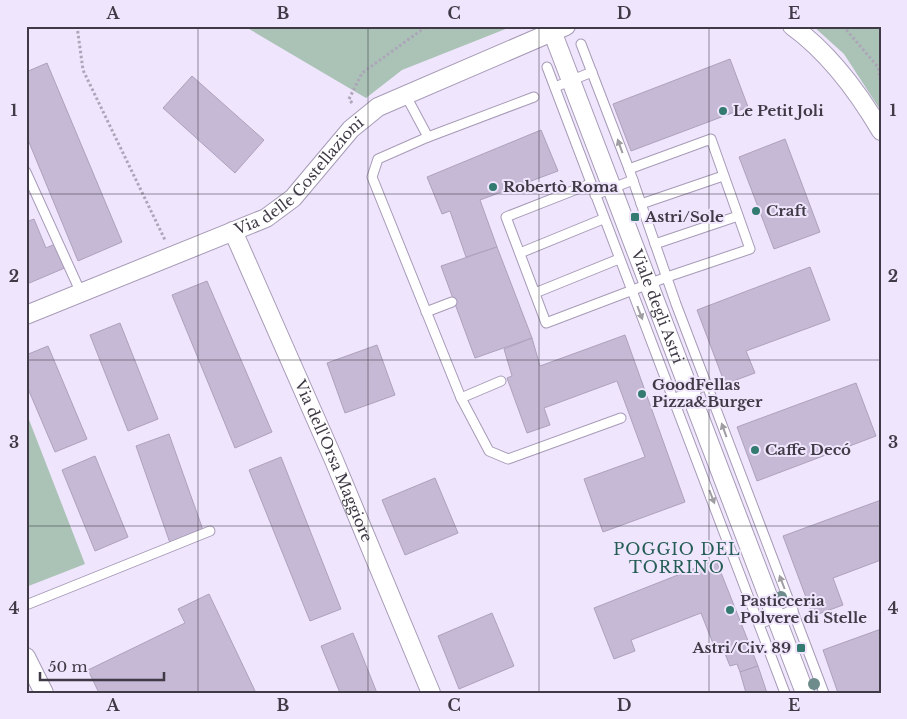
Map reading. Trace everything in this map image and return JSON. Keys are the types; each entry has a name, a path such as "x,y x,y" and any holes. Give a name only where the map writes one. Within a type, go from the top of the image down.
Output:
{"street":[{"path":"792,26 845,79 863,102 881,131"},
{"name":"Viale degli Astri","path":"559,29 563,84 612,188 805,693"},
{"name":"Via delle Costellazioni","path":"26,316 266,218 284,206 357,123 378,107 559,29"},
{"name":"Via dell'Orsa Maggiore","path":"234,232 333,458 431,693"},
{"path":"26,657 44,693"}],"lane":[{"path":"581,44 824,693"},
{"path":"547,67 563,84 590,184 785,693"},
{"path":"563,84 592,72"},
{"path":"405,94 428,137"},
{"path":"534,96 428,137 378,159 372,177 461,398 489,451 508,459 621,418"},
{"path":"590,184 506,217 546,322 649,283 750,249 711,139 629,169"},
{"path":"26,172 81,293"},
{"path":"641,204 723,176"},
{"path":"595,195 633,180"},
{"path":"655,244 738,216"},
{"path":"520,253 603,219"},
{"path":"535,294 619,259"},
{"path":"426,312 452,302"},
{"path":"461,398 501,381"},
{"path":"673,399 707,384"},
{"path":"26,605 210,531"},
{"path":"759,624 793,610"}],"path":[{"path":"77,26 83,70 165,240"},
{"path":"352,103 349,99 362,73 427,26"},
{"path":"843,26 878,67 881,83"}],"green space":[{"path":"244,26 513,26 402,70 366,98"},
{"path":"813,26 881,26 881,111 844,54"},
{"path":"26,412 85,564 26,587"}],"building":[{"path":"730,59 748,107 631,151 613,104"},
{"path":"47,63 122,242 78,261 26,135 26,72"},
{"path":"192,76 264,140 235,173 163,108"},
{"path":"541,130 558,171 480,200 497,247 466,257 450,211 442,214 427,177"},
{"path":"785,139 820,232 774,249 739,157"},
{"path":"34,219 46,248 57,243 67,267 27,284 26,222"},
{"path":"497,247 532,338 475,358 441,266"},
{"path":"810,267 830,320 746,351 755,373 725,384 697,310"},
{"path":"207,281 272,432 235,448 172,295"},
{"path":"120,323 158,419 128,431 90,335"},
{"path":"625,335 685,502 603,532 584,479 645,457 617,381 544,408 550,425 527,433 507,378 512,376 504,349 532,338 540,366"},
{"path":"377,345 395,395 345,413 327,363"},
{"path":"48,346 87,439 55,452 26,384 26,355"},
{"path":"856,383 876,436 757,481 737,427"},
{"path":"169,434 203,530 170,543 136,446"},
{"path":"95,456 128,537 95,551 62,470"},
{"path":"281,457 341,609 310,621 249,470"},
{"path":"435,478 458,533 405,555 382,500"},
{"path":"881,500 881,560 833,578 843,605 813,616 783,536"},
{"path":"716,560 758,666 740,672 737,664 730,666 721,644 714,646 701,613 631,640 635,651 614,659 594,608"},
{"path":"209,594 256,693 99,693 88,670 185,623 178,609"},
{"path":"492,613 514,666 459,689 438,636"},
{"path":"881,629 881,693 838,693 823,650"},
{"path":"353,633 377,693 340,693 321,646"},
{"path":"758,666 767,693 746,693 740,672"}],"place":[{"name":"Le Petit Joli","path":"723,111"},
{"name":"Robertò Roma","path":"493,187"},
{"name":"Craft","path":"756,211"},
{"name":"Astri/Sole","path":"635,217"},
{"name":"GoodFellas Pizza&Burger","path":"642,394"},
{"name":"Caffe Decó","path":"755,450"},
{"name":"Pasticceria Polvere di Stelle","path":"730,610"},
{"name":"Astri/Civ. 89","path":"801,648"}],"district":[{"name":"POGGIO DEL TORRINO","path":"677,558"}]}
